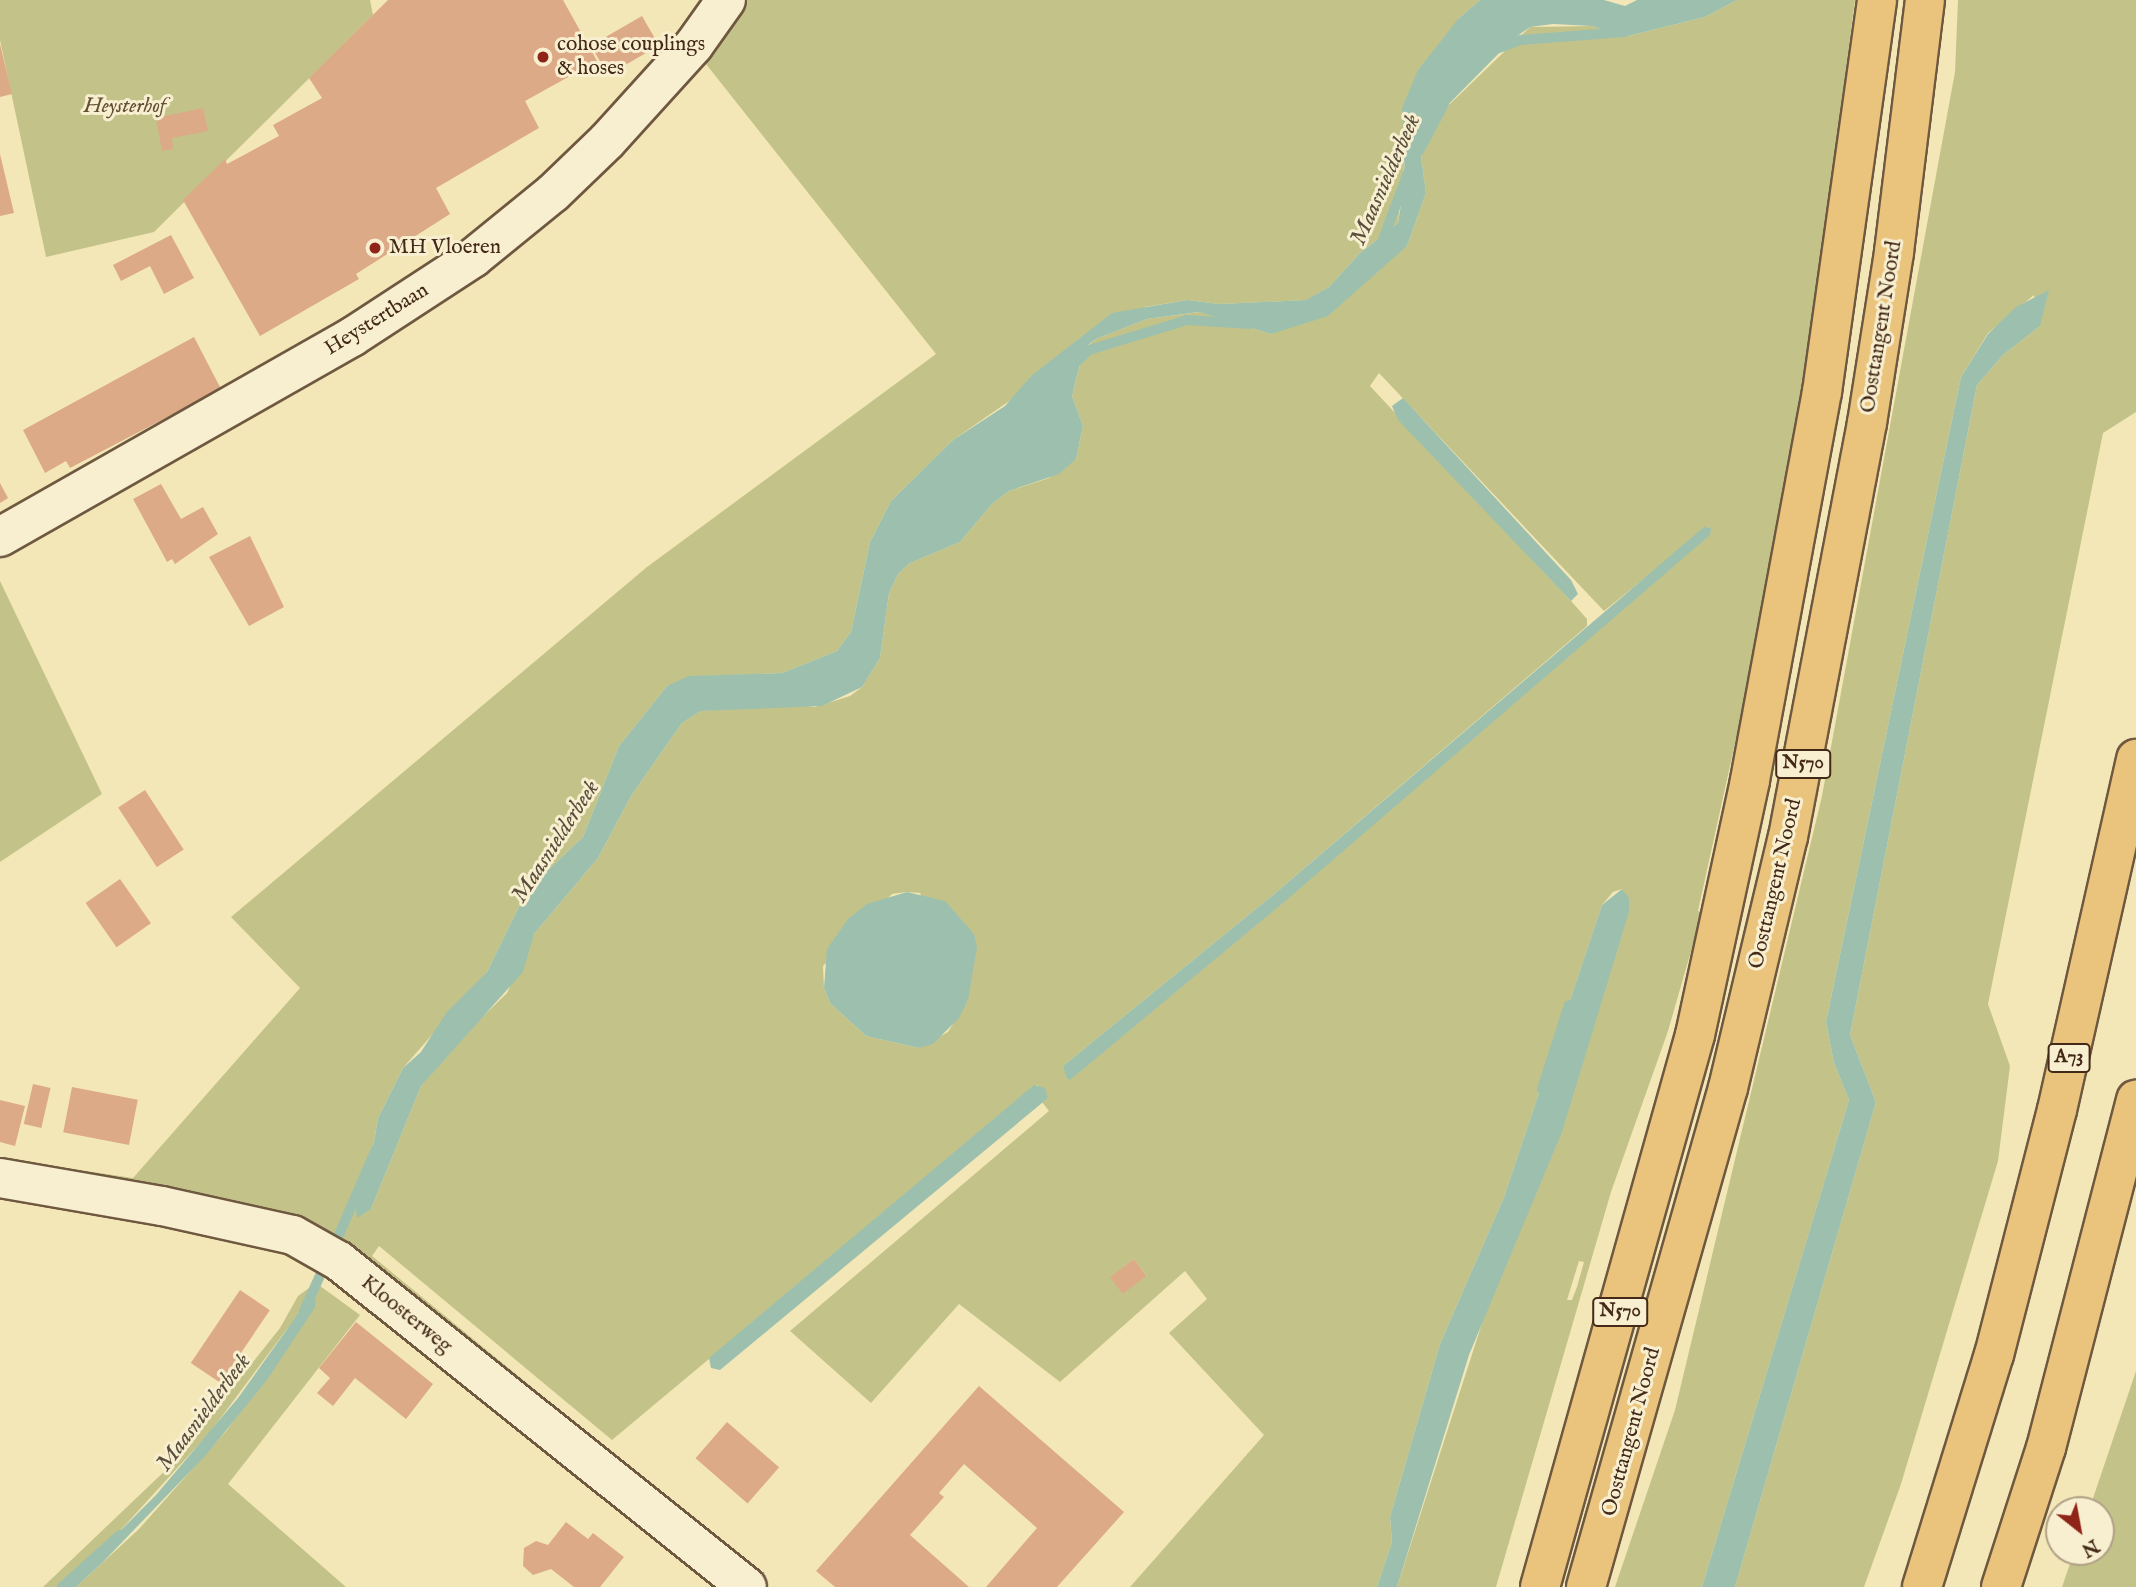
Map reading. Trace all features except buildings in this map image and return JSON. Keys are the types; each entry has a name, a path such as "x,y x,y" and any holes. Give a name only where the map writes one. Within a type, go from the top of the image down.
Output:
{"main road":[{"name":"Oosttangent Noord","path":"1540,1587 1695,1035 1750,780 1822,392 1877,0"},
{"name":"Oosttangent Noord","path":"1587,1587 1728,1088 1791,823 1867,423 1894,252 1925,0"},
{"name":"A73","path":"1922,1587 1994,1355 2057,1110 2136,759"},
{"path":"2001,1587 2046,1448 2136,1099"}],"street":[{"name":"Heystertbaan","path":"0,537 352,337 472,258 553,192 607,141 694,45 726,0"},
{"name":"Kloosterweg","path":"0,1178 162,1206 293,1235 339,1261 747,1587"}],"green space":[{"name":"Heysterhof","path":"0,0 370,0 373,15 154,232 46,257 0,40"},
{"path":"739,0 1480,0 1459,18 1406,148 1398,223 1359,254 1329,287 1307,300 1219,304 1187,300 1145,307 1031,376 1015,397 953,440 891,501 870,542 851,632 837,651 782,673 701,676 667,686 619,746 583,837 527,890 487,972 403,1068 378,1118 370,1166 355,1203 371,1209 421,1086 458,1041 507,993 534,934 598,858 631,796 682,723 701,711 788,704 815,707 850,696 862,687 880,658 889,593 898,574 910,563 960,542 992,504 1009,491 1049,478 1076,459 1083,426 1072,396 1084,349 1096,339 1147,319 1200,312 1271,334 1407,246 1426,193 1421,156 1429,124 1530,27 1592,26 1624,37 1705,17 1737,0 1855,0 1810,342 1754,657 1698,911 1702,913 1668,1031 1611,1192 1496,1587 1397,1587 1622,889 1613,892 1602,905 1504,1197 1440,1344 1390,1517 1392,1542 1377,1587 1130,1587 1264,1435 1169,1333 1207,1299 1185,1271 1060,1382 959,1304 871,1403 790,1331 1049,1111 1042,1102 1048,1098 1037,1085 612,1440 379,1246 372,1256 617,1457 612,1463 371,1265 0,1165 0,1158 133,1178 300,988 231,917 647,567 936,354 702,59 404,320","holes":["1379,373 1604,611 1709,526 1667,571 1070,1079 1063,1066 1273,895 1587,626 1587,619 1571,601 1370,386","920,893 968,1000 948,1032 919,1048 866,1036 830,1003 824,988 823,966 892,894","1134,1259 1147,1276 1111,1277","1579,1261 1584,1262 1572,1300 1567,1300"]},
{"path":"1958,0 2136,0 2136,412 2103,433 1988,1004 2010,1066 1998,1161 1901,1484 1864,1587 1735,1587 1876,1102 1850,1035 1977,385 2003,355 2040,326 2034,295 1988,333 1961,377 1826,1022 1834,1063 1849,1100 1702,1587 1615,1587 1675,1410 1822,796 1955,72"},
{"path":"0,581 102,794 0,862"},
{"path":"316,1283 360,1315 228,1484 346,1587 76,1587 139,1529 227,1430 317,1304 287,1329 211,1431 97,1556 64,1587 43,1587 171,1465 280,1328 298,1296"},
{"path":"2136,1371 2136,1587 2062,1587 2069,1566 2115,1566 2115,1496 2094,1496"}],"shaded area":[{"path":"1480,0 1604,0 1625,6 1637,0 1737,0 1705,17 1624,37 1592,26 1553,24 1530,27 1513,39 1429,124 1421,156 1426,193 1407,246 1328,316 1271,334 1199,312 1147,319 1096,339 1084,348 1072,396 1083,426 1076,459 1059,474 1009,491 992,504 960,542 910,563 898,574 889,593 880,658 862,687 822,706 701,711 682,723 631,796 598,858 534,934 523,972 421,1086 371,1209 357,1218 355,1203 370,1166 378,1118 403,1068 421,1052 446,1013 487,972 527,890 583,837 619,746 667,686 689,676 782,673 837,651 851,632 870,542 891,501 953,440 1005,406 1031,376 1112,313 1187,300 1219,304 1306,300 1329,287 1359,254 1398,223 1405,179 1402,108 1418,70 1459,18"},
{"path":"2049,290 2040,326 2003,355 1977,385 1850,1035 1876,1102 1735,1587 1702,1587 1849,1100 1834,1063 1826,1022 1961,377 1988,334 2016,307"},
{"path":"1403,398 1571,580 1578,594 1571,601 1398,420 1392,406"},
{"path":"1704,527 1711,528 1710,535 1290,897 1070,1080 1066,1077 1063,1066 1273,895"},
{"path":"1622,889 1629,898 1629,912 1562,1132 1469,1355 1397,1587 1377,1587 1392,1542 1390,1517 1440,1344 1504,1197 1602,905"},
{"path":"907,892 945,901 974,934 977,947 968,1000 959,1018 933,1044 919,1048 866,1036 830,1003 824,988 827,949 848,919 867,904"},
{"path":"1034,1085 1045,1088 1048,1098 720,1370 711,1368 709,1358"},
{"path":"315,1299 316,1306 267,1380 206,1455 103,1562 76,1587 64,1587 156,1495 238,1398 308,1300"}],"waterway":[{"name":"Maasnielderbeek","path":"1496,49 1521,40 1625,32"},
{"name":"Maasnielderbeek","path":"1419,151 1444,104"},
{"name":"Maasnielderbeek","path":"1382,242 1411,165"},
{"name":"Maasnielderbeek","path":"1073,365 1089,350 1187,320 1250,324"},
{"path":"1542,1089 1569,1005"},
{"name":"Maasnielderbeek","path":"338,1237 376,1149"},
{"name":"Maasnielderbeek","path":"304,1311 322,1271"},
{"name":"Maasnielderbeek","path":"62,1587 120,1535"}],"place":[{"name":"cohose couplings & hoses","path":"543,57"},
{"name":"MH Vloeren","path":"375,248"}]}
